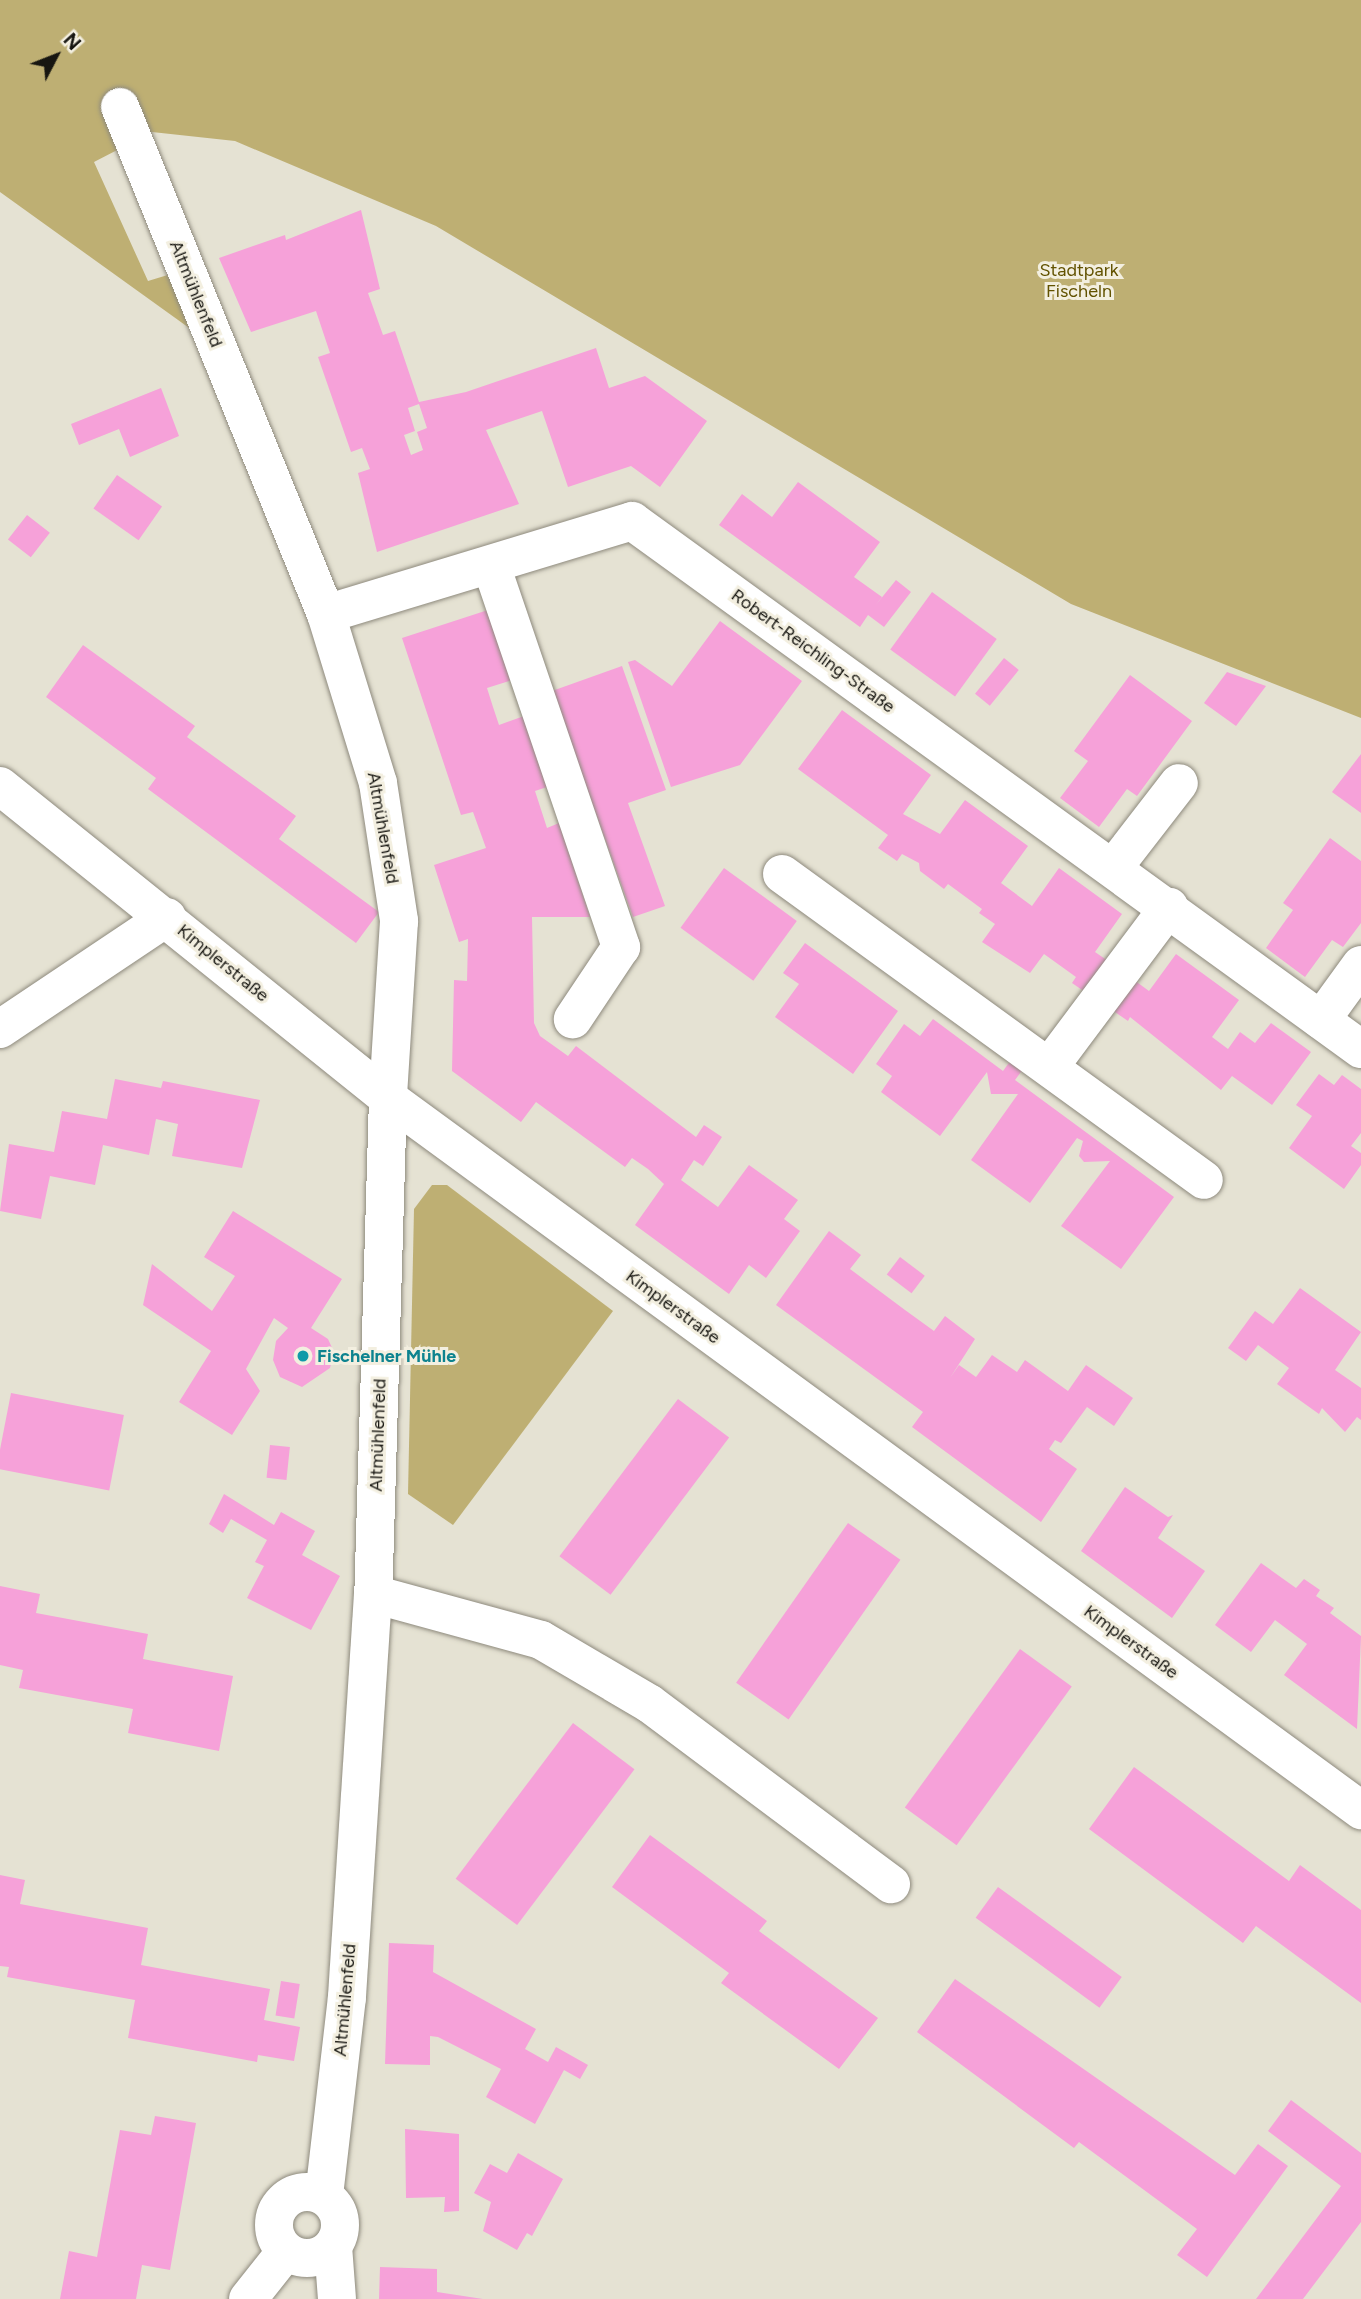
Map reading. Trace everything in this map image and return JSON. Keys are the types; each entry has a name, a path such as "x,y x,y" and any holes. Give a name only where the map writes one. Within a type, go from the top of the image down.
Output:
{"street":[{"name":"Altmühlenfeld","path":"120,107 326,614 378,783 399,921 388,1098 373,1594 347,1997 324,2196"},
{"name":"Robert-Reichling-Straße","path":"326,614 632,521 1169,906 1361,1049"},
{"path":"491,565 621,947 573,1019"},
{"path":"1114,867 1179,783"},
{"name":"Kimplerstraße","path":"0,786 167,917 388,1098 1361,1810"},
{"path":"782,874 1204,1180"},
{"path":"1050,1066 1169,906"},
{"path":"0,1029 167,917"},
{"path":"1321,1020 1361,965"},
{"path":"373,1594 541,1640 650,1704 891,1884"},
{"path":"333,2246 308,2258 286,2251 274,2227 281,2205 302,2192 324,2196 340,2220 333,2246 337,2299"},
{"path":"248,2299 286,2251"}],"green space":[{"name":"Stadtpark Fischeln","path":"0,0 1361,0 1361,718 1071,604 436,226 235,141 152,132 94,162 148,281 171,274 192,330 0,192"},
{"path":"432,1185 447,1185 613,1311 453,1525 408,1494 414,1209"}],"building":[{"path":"361,210 380,289 368,293 383,335 395,331 419,402 466,392 596,348 609,388 645,376 707,421 660,487 631,466 568,487 542,411 486,430 519,504 377,552 358,473 370,469 362,448 351,452 318,357 330,353 316,311 251,332 219,258 285,235 286,240","holes":["419,404 427,428 417,432 423,450 411,455 404,435 415,431 408,408"]},
{"path":"161,388 179,436 130,457 119,429 79,445 71,424"},
{"path":"117,475 162,507 139,540 93,509"},
{"path":"798,482 880,542 854,577 882,597 875,606 896,580 911,592 884,627 868,615 860,627 719,525 742,494 772,517"},
{"path":"27,515 50,533 31,557 8,539"},
{"path":"932,592 997,639 955,696 890,649"},
{"path":"488,610 512,680 487,688 493,707 499,725 524,716 547,787 535,791 547,828 559,823 590,917 532,917 534,1023 540,1036 568,1056 576,1046 696,1137 704,1125 722,1137 703,1166 694,1160 681,1180 718,1207 749,1165 798,1200 784,1219 800,1231 766,1278 749,1265 729,1294 635,1225 664,1184 648,1169 632,1158 625,1167 536,1102 521,1122 452,1071 454,980 467,981 468,939 459,942 434,865 486,848 473,812 461,815 402,638"},
{"path":"720,621 802,681 740,765 671,787 628,662 635,660 672,686"},
{"path":"83,645 195,726 187,737 296,816 279,839 379,912 356,943 148,789 156,778 46,697"},
{"path":"1004,658 1019,670 990,706 975,694"},
{"path":"622,666 666,790 628,803 665,906 633,917 552,691"},
{"path":"1227,672 1266,686 1236,726 1204,703"},
{"path":"1130,675 1192,721 1137,796 1127,789 1099,827 1060,798 1088,761 1074,751"},
{"path":"842,710 931,775 903,814 940,834 965,800 1028,846 1001,883 1032,906 1059,868 1122,914 1095,952 1111,963 1088,994 1072,983 1076,977 1044,954 1030,973 982,942 995,924 979,913 982,909 948,884 944,889 920,871 919,863 902,854 897,861 878,848 888,835 798,769"},
{"path":"1361,754 1361,813 1332,792"},
{"path":"1330,838 1361,861 1361,923 1343,947 1332,940 1305,977 1266,948 1293,910 1283,903"},
{"path":"724,868 797,921 753,981 681,928"},
{"path":"805,943 898,1011 853,1074 775,1017 799,984 783,973"},
{"path":"1176,954 1239,1000 1212,1037 1228,1049 1240,1032 1255,1043 1271,1023 1311,1052 1272,1105 1232,1076 1221,1090 1130,1017 1128,1021 1112,1010 1134,980 1149,991"},
{"path":"933,1019 1003,1071 1011,1060 1023,1069 1015,1080 1174,1197 1121,1269 1061,1226 1110,1161 1084,1162 1079,1156 1083,1141 1077,1138 1030,1203 971,1160 1018,1094 991,1094 987,1072 940,1136 881,1092 892,1076 876,1064 904,1024 920,1036"},
{"path":"1319,1074 1334,1085 1342,1075 1361,1089 1361,1133 1351,1146 1361,1153 1361,1165 1344,1189 1289,1148 1312,1116 1296,1105"},
{"path":"115,1079 161,1088 163,1081 260,1100 242,1168 172,1156 178,1124 156,1119 149,1155 103,1145 95,1185 50,1176 41,1219 0,1211 9,1144 54,1152 62,1111 107,1119"},
{"path":"233,1211 342,1279 311,1328 328,1339 334,1352 330,1368 302,1387 280,1377 273,1360 276,1341 288,1328 274,1318 246,1369 260,1391 232,1435 179,1402 211,1351 143,1305 152,1264 212,1311 235,1276 204,1257"},
{"path":"829,1231 861,1255 850,1269 905,1310 934,1331 945,1316 975,1339 950,1378 959,1365 976,1377 992,1355 1017,1372 1025,1360 1068,1391 1086,1365 1133,1398 1114,1426 1087,1407 1061,1443 1055,1440 1049,1449 1077,1469 1041,1522 912,1427 923,1412 776,1305"},
{"path":"900,1257 925,1276 912,1293 887,1275"},
{"path":"1300,1288 1361,1332 1335,1370 1361,1388 1361,1420 1357,1417 1345,1432 1322,1408 1319,1414 1277,1384 1289,1368 1258,1345 1246,1361 1228,1348 1255,1311 1273,1324"},
{"path":"11,1393 124,1415 109,1491 0,1469 0,1450"},
{"path":"678,1399 729,1438 611,1595 559,1556"},
{"path":"270,1445 290,1447 286,1480 267,1478"},
{"path":"1125,1487 1168,1517 1173,1515 1158,1538 1205,1571 1172,1618 1081,1551"},
{"path":"224,1494 274,1525 281,1512 315,1531 302,1555 340,1576 311,1630 247,1598 264,1566 255,1562 267,1540 231,1519 223,1533 209,1524"},
{"path":"848,1523 900,1560 789,1719 736,1683"},
{"path":"1261,1563 1296,1588 1304,1579 1320,1590 1316,1596 1334,1608 1330,1613 1361,1636 1357,1729 1284,1675 1307,1644 1275,1620 1251,1652 1215,1625"},
{"path":"0,1586 40,1594 36,1613 148,1634 143,1659 233,1676 219,1751 128,1733 133,1709 19,1688 23,1670 0,1665"},
{"path":"1020,1649 1072,1687 957,1845 905,1808"},
{"path":"573,1723 634,1769 517,1925 456,1879"},
{"path":"1134,1767 1289,1881 1300,1865 1361,1910 1361,2003 1256,1926 1243,1943 1089,1829"},
{"path":"650,1835 767,1921 759,1931 878,2018 839,2069 721,1983 729,1973 612,1887"},
{"path":"0,1875 25,1880 20,1904 148,1928 141,1965 270,1989 264,2020 300,2027 294,2061 258,2055 257,2062 128,2038 135,2000 7,1977 9,1967 0,1966"},
{"path":"998,1887 1122,1977 1099,2008 976,1918"},
{"path":"389,1943 434,1945 433,1972 536,2029 525,2049 548,2062 556,2047 588,2065 580,2079 564,2070 535,2124 486,2097 501,2069 438,2037 430,2036 430,2065 385,2064"},
{"path":"955,1979 1235,2175 1258,2144 1288,2166 1207,2277 1177,2255 1197,2229 1079,2142 1074,2148 917,2032"},
{"path":"281,1981 300,1984 294,2019 276,2016"},
{"path":"1291,2100 1361,2153 1361,2222 1303,2299 1256,2299 1341,2186 1268,2131"},
{"path":"155,2116 196,2123 170,2270 142,2265 136,2299 60,2299 69,2251 97,2257 120,2130 151,2135"},
{"path":"405,2129 459,2134 459,2211 444,2212 445,2197 406,2198"},
{"path":"518,2153 563,2179 532,2236 527,2233 517,2250 483,2231 491,2202 474,2193 490,2164 507,2173"},
{"path":"380,2267 437,2269 437,2292 483,2299 379,2299"}],"place":[{"name":"Fischelner Mühle","path":"303,1356"}]}
